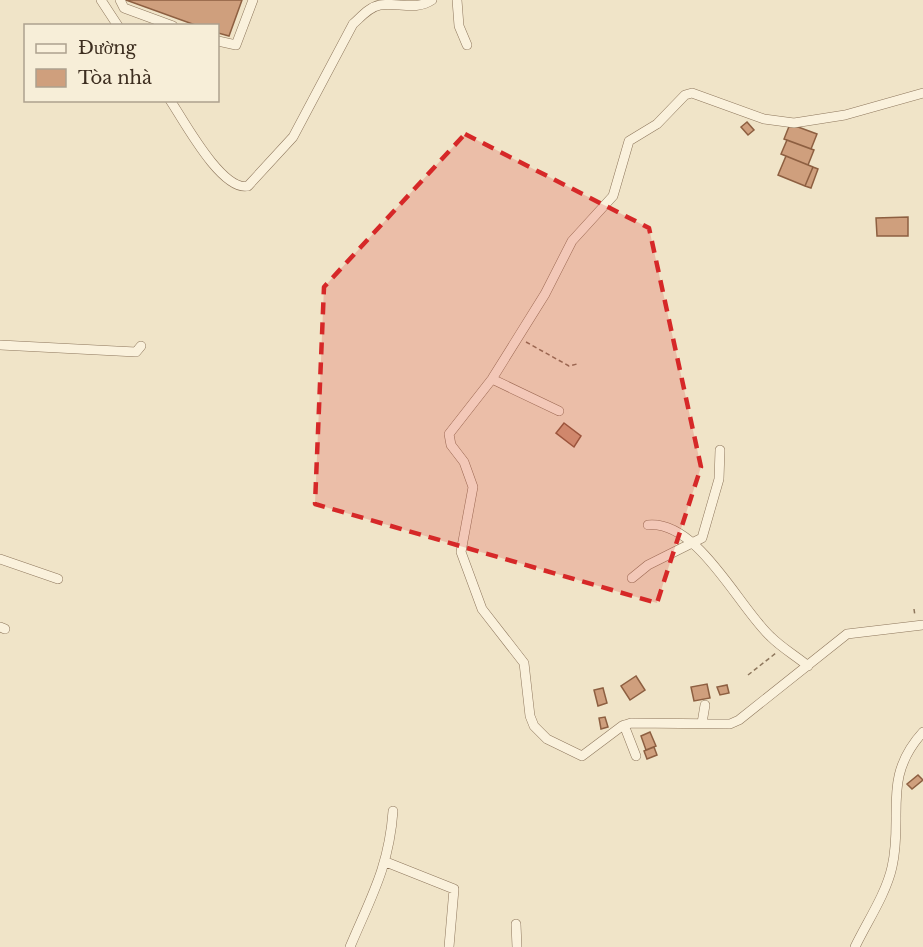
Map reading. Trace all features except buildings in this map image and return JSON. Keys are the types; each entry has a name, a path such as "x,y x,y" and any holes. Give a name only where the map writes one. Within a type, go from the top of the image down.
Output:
{"street":[{"path":"101,0 117,24"},
{"path":"120,0 124,8 168,24"},
{"path":"219,41 236,45 253,0"},
{"path":"171,102 222,177 239,186 248,186 293,137 353,24 367,11 381,5 416,6 432,0"},
{"path":"457,0 459,26 467,45"},
{"path":"923,93 845,115 794,123 764,119 698,93 685,95 661,121 629,141 613,196 575,238 545,294 492,379 449,434 451,445 464,462 472,483 461,552 479,603 526,667 530,716 534,726 547,739 582,756 624,725 702,723 724,726 738,721 848,634 923,625"},
{"path":"0,345 136,352 141,346"},
{"path":"492,379 559,411"},
{"path":"632,579 648,565 693,545 702,538 719,479 720,450"},
{"path":"648,525 657,524 681,535 693,545 729,582 763,629 808,666"},
{"path":"0,559 58,579"},
{"path":"702,723 705,705"},
{"path":"624,725 636,756"},
{"path":"855,947 892,869 897,780 913,745 923,732"},
{"path":"350,947 386,862 393,811"},
{"path":"386,862 454,889 449,947"},
{"path":"516,924 517,947"}],"path":[{"path":"517,337 569,366 578,364"},
{"path":"748,675 783,647"}],"highlighted area":[{"path":"465,134 649,228 701,467 657,603 315,504 324,287"}]}
